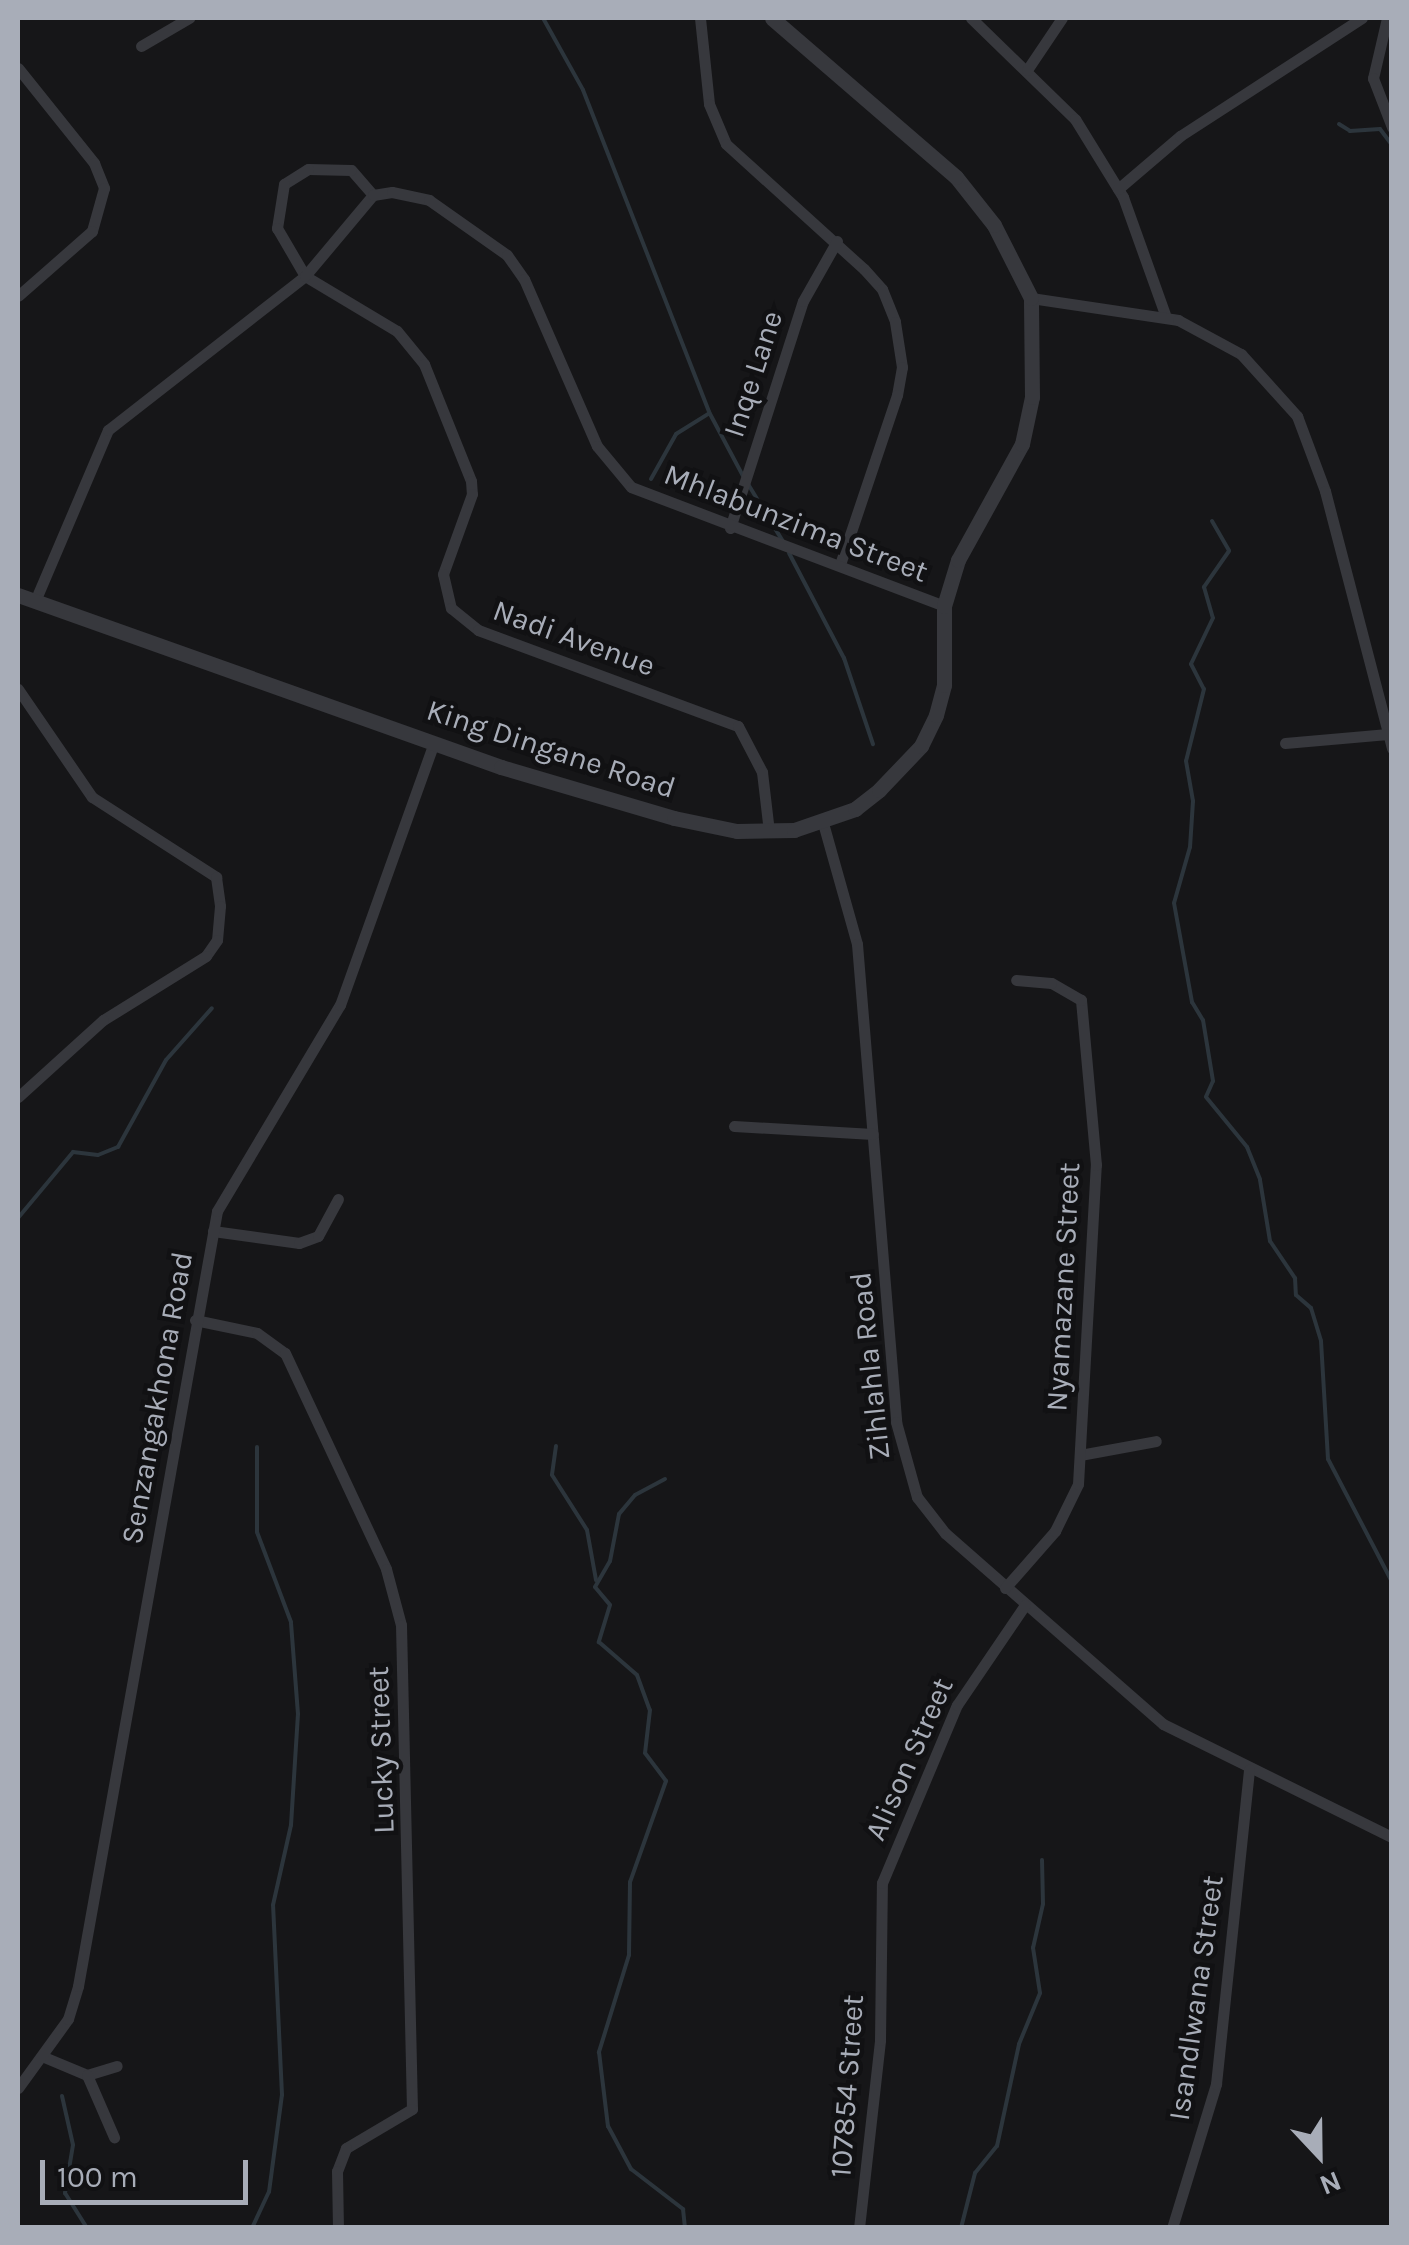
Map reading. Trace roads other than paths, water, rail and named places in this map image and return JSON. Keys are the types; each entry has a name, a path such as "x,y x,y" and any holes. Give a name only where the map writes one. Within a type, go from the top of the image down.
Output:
{"street":[{"path":"140,46 189,18"},
{"path":"700,18 709,104 726,144 837,241 882,289 902,366 840,564"},
{"name":"King Dingane Road","path":"18,595 597,798 706,824 769,832 823,823 879,790 920,746 944,685 944,606 958,560 1022,444 1032,398 1030,298 994,224 956,177 772,18"},
{"path":"970,18 1075,119 1118,188 1144,243 1164,314"},
{"path":"1028,70 1062,18"},
{"path":"1118,188 1180,136 1362,18"},
{"path":"1387,18 1373,78 1392,127"},
{"path":"18,68 94,163 104,188 92,231 18,296"},
{"path":"36,600 108,430 305,276 373,195 346,168 308,169 288,180 277,228 305,276"},
{"name":"Mhlabunzima Street","path":"373,195 404,192 429,200 507,255 524,278 610,468 654,500 840,564 944,606"},
{"name":"Inqe Lane","path":"730,528 803,301 837,241"},
{"name":"Nadi Avenue","path":"305,276 411,344 460,446 472,494 442,574 451,608 478,630 738,726 759,762 769,832"},
{"path":"1030,298 1164,314 1240,354 1297,416 1325,491 1392,748"},
{"path":"18,689 92,797 216,877 220,923 206,956 103,1020 18,1098"},
{"path":"1285,743 1388,734"},
{"name":"Senzangakhona Road","path":"18,2088 68,2018 78,1986 218,1211 340,1005 434,742"},
{"name":"Zihlahla Road","path":"823,823 857,944 902,1457 936,1523 1024,1605 1163,1724 1249,1770 1392,1837"},
{"name":"Nyamazane Street","path":"1005,1588 1064,1517 1078,1484 1096,1165 1083,1008 1078,994 1050,983 1016,980"},
{"path":"734,1126 873,1134"},
{"path":"213,1231 299,1243 318,1236 338,1198"},
{"name":"Lucky Street","path":"196,1320 257,1333 285,1353 386,1569 401,1624 412,2109 346,2148 337,2171 338,2228"},
{"path":"1080,1455 1156,1442"},
{"name":"Alison Street","path":"879,1948 882,1883 957,1705 1024,1605"},
{"name":"Isandlwana Street","path":"1172,2228 1216,2084 1249,1770"},
{"name":"107854 Street","path":"859,2228 880,2029 879,1948"},
{"path":"44,2056 87,2074 117,2066"},
{"path":"87,2074 114,2137"}],"waterway":[{"path":"543,18 583,90 709,412 743,476"},
{"path":"1339,124 1350,131 1380,129 1392,145"},
{"path":"651,479 676,434 709,413"},
{"path":"748,484 782,540"},
{"path":"1212,521 1229,551 1204,587 1213,618 1191,664 1204,689 1186,761 1193,801 1190,847 1174,903 1192,1002 1203,1020 1213,1081 1206,1097 1247,1147 1260,1180 1270,1241 1295,1278 1296,1295 1311,1308 1321,1341 1328,1459 1392,1582"},
{"path":"789,553 844,658 873,744"},
{"path":"18,1218 73,1152 98,1155 118,1147 166,1060 212,1008"},
{"path":"556,1446 552,1475 587,1530 596,1580"},
{"path":"252,2228 269,2192 282,2095 273,1905 291,1825 298,1714 291,1622 257,1532 257,1447"},
{"path":"665,1479 635,1495 619,1514 610,1561 595,1587 610,1605 599,1642 637,1675 650,1710 645,1753 666,1781 630,1882 629,1955 599,2052 608,2126 631,2169 683,2209 685,2228"},
{"path":"961,2228 975,2173 997,2146 1019,2044 1040,1993 1033,1948 1043,1904 1042,1860"},
{"path":"62,2096 73,2145 65,2193 87,2228"}]}
